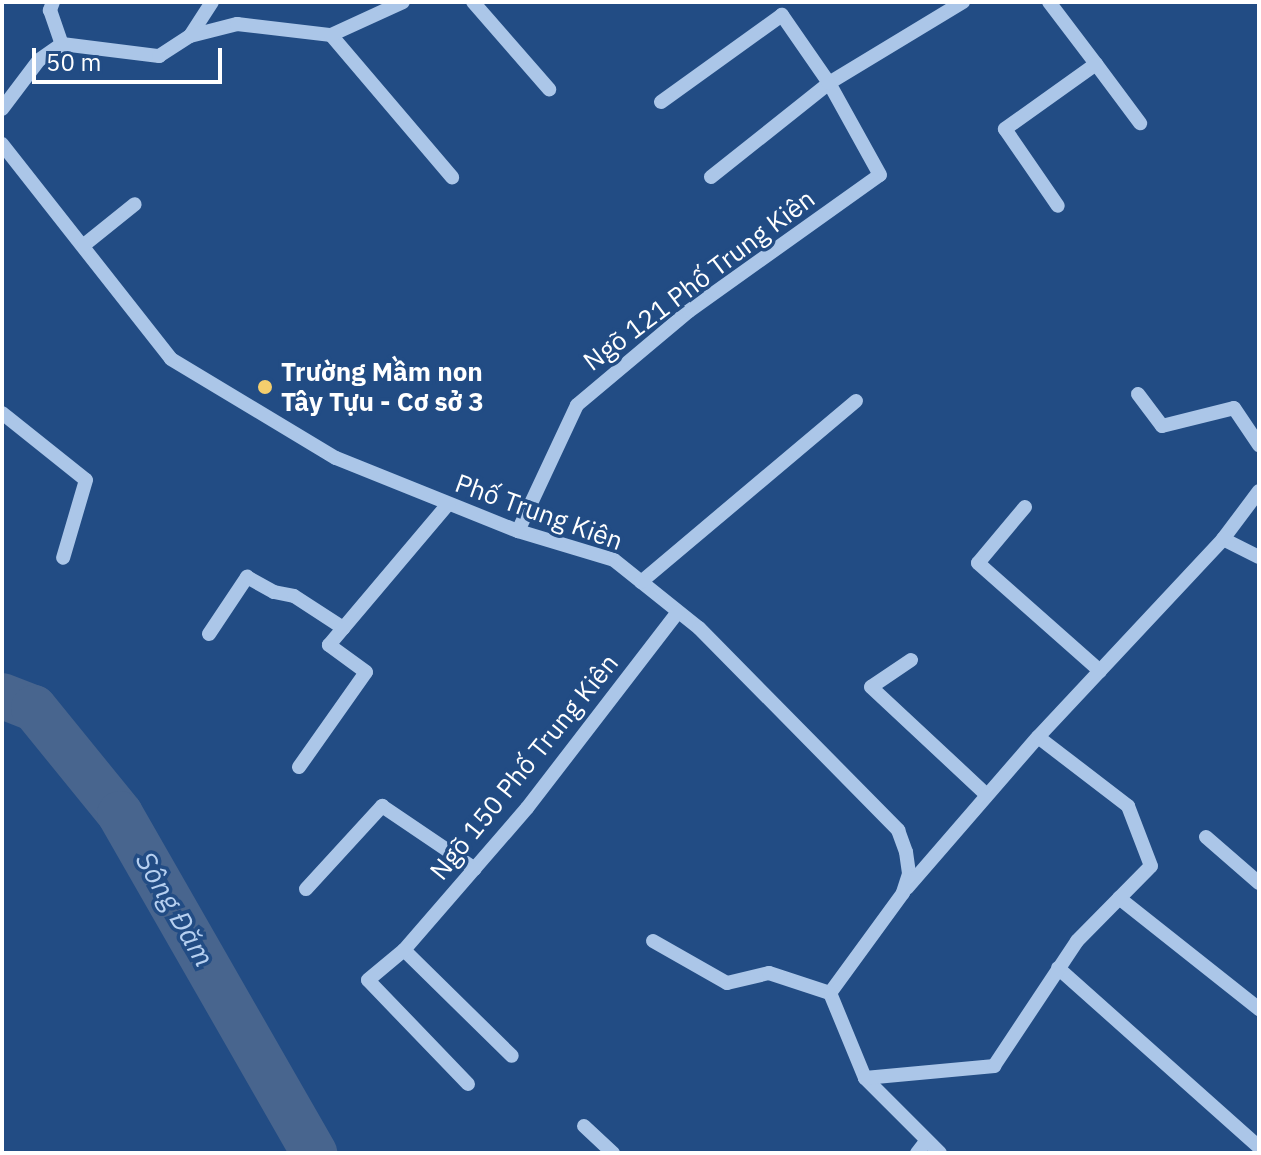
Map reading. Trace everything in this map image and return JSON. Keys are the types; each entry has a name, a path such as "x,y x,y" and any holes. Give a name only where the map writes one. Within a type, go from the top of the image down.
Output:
{"street":[{"path":"53,2 50,10 62,44"},
{"path":"190,36 212,2"},
{"path":"2,109 39,60 62,44 159,56 190,36 237,24 331,35 403,2"},
{"path":"473,2 549,89"},
{"path":"711,177 829,83 963,2"},
{"path":"1049,2 1140,123"},
{"path":"661,102 782,15 829,83"},
{"path":"331,35 452,177"},
{"path":"1058,206 1005,129 1096,64"},
{"name":"Ngõ 121 Phố Trung Kiên","path":"518,531 577,405 689,311 880,175 829,83"},
{"name":"Phố Trung Kiên","path":"4,151 84,245 171,359 336,458 518,531 614,560 699,628 898,830 906,852 909,874 903,893"},
{"path":"84,245 135,204"},
{"path":"1138,394 1162,426 1234,408 1259,445"},
{"path":"641,582 856,401"},
{"path":"2,413 86,480 63,558"},
{"path":"830,993 903,893 1038,737 1223,539 1259,491"},
{"path":"299,767 366,672 329,645 448,504"},
{"path":"1025,507 978,563 1100,671"},
{"path":"1223,539 1259,557"},
{"path":"209,634 247,577 274,592 294,596 343,628"},
{"name":"Ngõ 150 Phố Trung Kiên","path":"468,1084 368,980 404,950 527,808 678,612"},
{"path":"911,660 871,687 987,795"},
{"path":"865,1078 994,1066 1077,941 1151,866 1128,806 1038,737"},
{"path":"306,889 382,806 475,869"},
{"path":"1206,837 1259,883"},
{"path":"1119,898 1259,1009"},
{"path":"653,941 727,983 769,973 830,993 865,1078 940,1153"},
{"path":"404,950 512,1056"},
{"path":"1058,968 1259,1147"},
{"path":"584,1126 613,1153"},
{"path":"917,1153 927,1140"}],"waterway":[{"name":"Sông Đăm","path":"2,696 34,708 120,814 314,1153"}],"place":[{"name":"Trường Mầm non Tây Tựu - Cơ sở 3","path":"265,387"}]}
